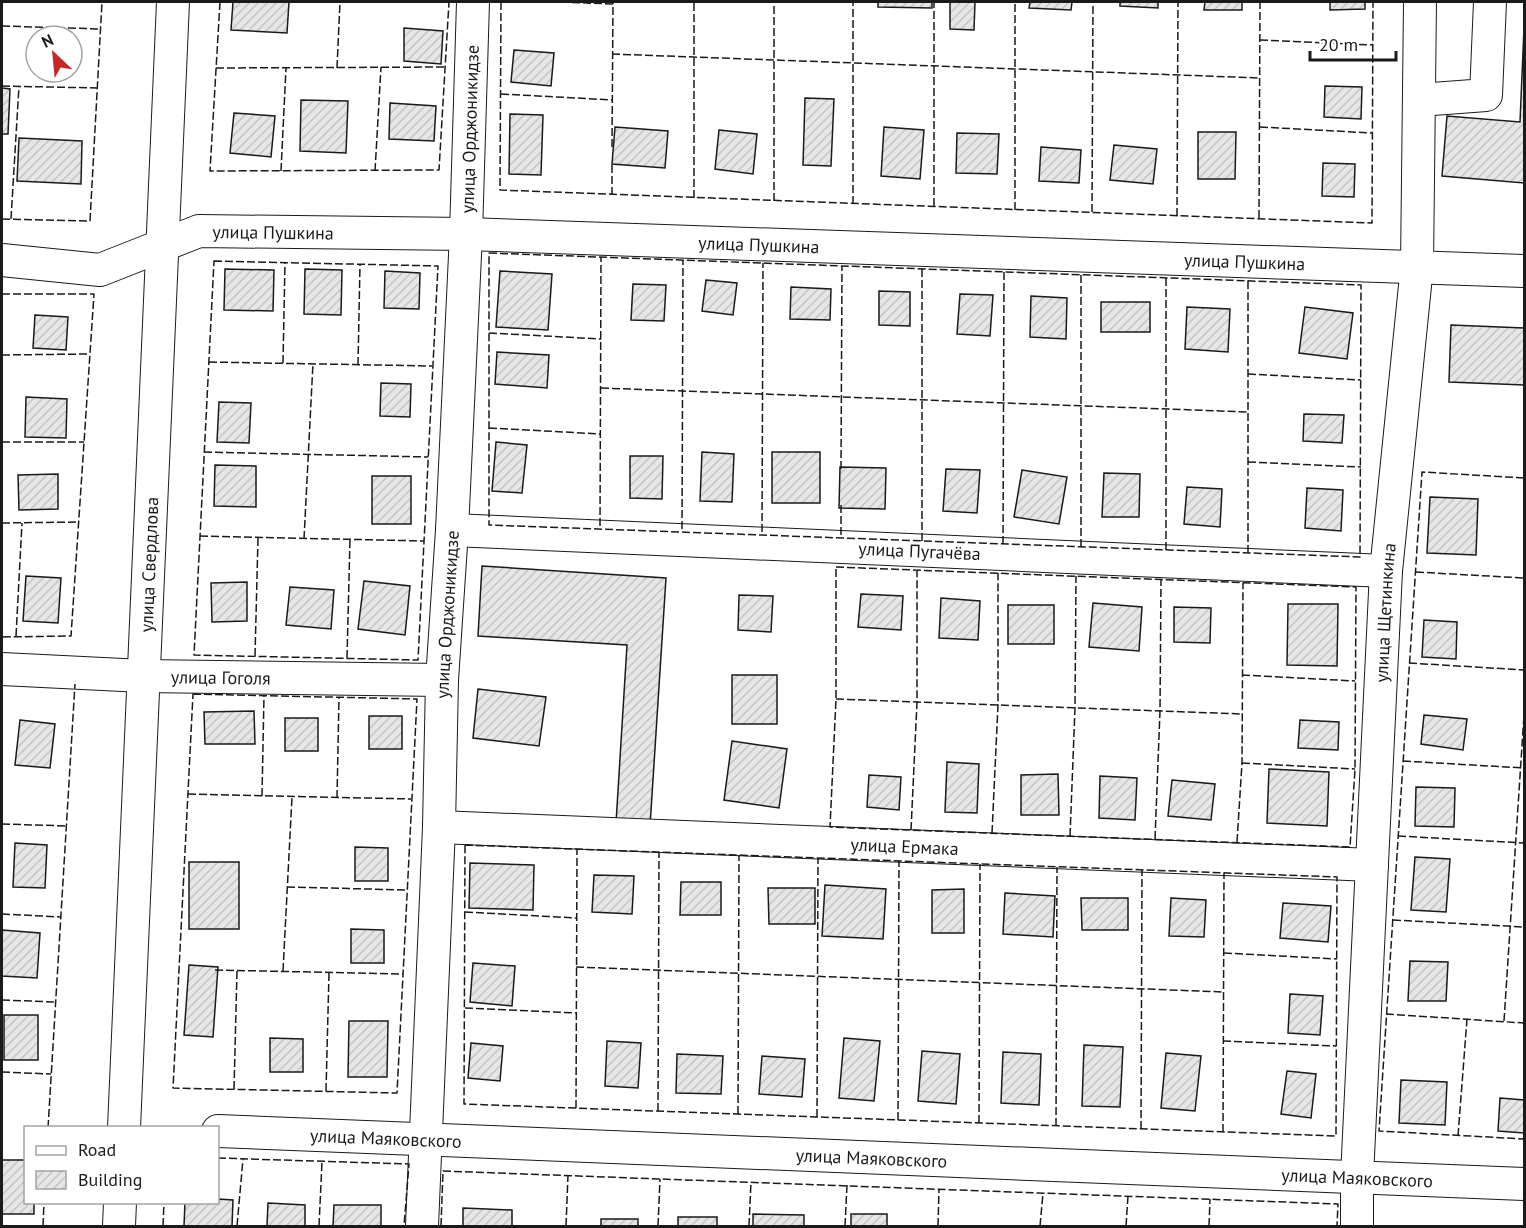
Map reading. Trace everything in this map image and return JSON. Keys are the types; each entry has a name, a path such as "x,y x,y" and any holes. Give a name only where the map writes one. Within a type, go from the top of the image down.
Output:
{"street":[{"name":"улица Свердлова","path":"124,1126 173,2"},
{"name":"улица Орджоникидзе","path":"422,1227 439,827 442,680 452,530 466,234 473,2"},
{"name":"улица Щетинкина","path":"1357,1227 1357,1177 1386,571 1417,266 1420,2"},
{"path":"1419,100 1486,95 1490,2"},
{"name":"улица Пушкина","path":"2,260 100,270 199,231 466,234 1524,271"},
{"name":"улица Пугачёва","path":"452,530 1386,571"},
{"name":"улица Гоголя","path":"2,669 143,676 442,680"},
{"name":"улица Ермака","path":"439,827 1372,865"},
{"name":"улица Маяковского","path":"219,1131 1524,1184"},
{"path":"119,1227 120,1204"}],"building":[{"path":"233,2 289,2 287,33 231,30"},
{"path":"878,2 932,2 932,8 878,7"},
{"path":"950,2 975,2 974,30 950,29"},
{"path":"1030,2 1072,2 1071,10 1029,8"},
{"path":"1120,2 1158,2 1158,8 1120,6"},
{"path":"1205,2 1242,2 1242,10 1204,10"},
{"path":"1330,2 1365,2 1365,9 1330,10"},
{"path":"404,28 443,31 441,64 404,61"},
{"path":"1524,28 1524,183 1442,176 1447,116 1520,122"},
{"path":"514,50 554,53 551,86 511,82"},
{"path":"1325,86 1362,87 1361,119 1324,117"},
{"path":"2,88 10,89 8,134 2,134"},
{"path":"805,98 834,99 831,166 803,165"},
{"path":"301,100 348,101 346,153 300,151"},
{"path":"390,103 436,106 434,141 389,139"},
{"path":"234,113 275,116 271,157 230,153"},
{"path":"510,114 543,115 541,175 509,174"},
{"path":"615,127 668,131 665,168 612,164"},
{"path":"884,127 924,130 920,179 881,176"},
{"path":"719,130 757,134 753,174 715,169"},
{"path":"1198,132 1236,132 1235,179 1198,179"},
{"path":"957,133 999,134 997,174 956,173"},
{"path":"19,138 82,141 81,184 17,181"},
{"path":"1114,145 1157,149 1153,184 1110,180"},
{"path":"1041,147 1081,150 1079,183 1039,181"},
{"path":"1323,163 1355,164 1354,197 1322,196"},
{"path":"225,269 274,270 273,311 224,310"},
{"path":"305,269 342,270 341,315 304,314"},
{"path":"385,271 420,273 419,309 384,308"},
{"path":"500,271 552,274 548,330 496,327"},
{"path":"706,280 737,283 733,315 702,311"},
{"path":"633,284 666,285 664,321 631,320"},
{"path":"791,287 831,289 830,320 790,319"},
{"path":"879,291 910,292 910,326 879,325"},
{"path":"960,294 993,295 990,336 957,334"},
{"path":"1031,296 1067,298 1066,339 1030,337"},
{"path":"1101,302 1150,302 1150,332 1101,332"},
{"path":"1187,307 1230,309 1228,352 1185,349"},
{"path":"1305,307 1353,313 1347,359 1299,353"},
{"path":"35,315 68,317 66,350 33,348"},
{"path":"1451,325 1524,328 1524,385 1449,382"},
{"path":"497,352 549,355 547,388 495,384"},
{"path":"381,383 411,384 410,417 380,416"},
{"path":"26,397 67,399 66,438 25,437"},
{"path":"219,402 251,403 249,443 217,442"},
{"path":"1304,414 1344,415 1342,443 1303,441"},
{"path":"496,442 527,445 522,493 492,491"},
{"path":"702,452 734,454 732,502 700,501"},
{"path":"772,452 820,452 820,503 772,503"},
{"path":"630,456 663,456 662,499 630,498"},
{"path":"215,465 256,466 256,507 214,506"},
{"path":"840,467 886,468 885,509 839,508"},
{"path":"946,469 980,470 977,513 943,511"},
{"path":"1022,470 1067,477 1059,524 1014,517"},
{"path":"1104,473 1140,474 1139,517 1102,517"},
{"path":"58,474 58,509 19,510 18,475"},
{"path":"372,476 411,476 411,524 372,524"},
{"path":"1187,487 1222,489 1220,527 1184,524"},
{"path":"1307,488 1343,490 1341,531 1305,528"},
{"path":"1430,497 1478,499 1476,555 1427,553"},
{"path":"482,566 666,578 650,826 616,823 627,645 478,636"},
{"path":"26,576 61,578 58,623 23,621"},
{"path":"364,581 410,586 405,635 358,629"},
{"path":"247,582 247,621 212,622 211,583"},
{"path":"290,587 334,590 331,629 286,625"},
{"path":"861,594 903,596 901,630 858,627"},
{"path":"739,595 773,596 771,632 738,630"},
{"path":"941,598 980,601 978,640 939,638"},
{"path":"1093,603 1142,607 1139,651 1089,647"},
{"path":"1288,604 1338,604 1337,666 1287,665"},
{"path":"1008,605 1054,605 1054,644 1008,644"},
{"path":"1174,607 1211,608 1210,643 1174,642"},
{"path":"1424,620 1457,622 1456,659 1422,657"},
{"path":"732,675 777,675 777,724 732,724"},
{"path":"478,689 546,697 539,746 473,738"},
{"path":"254,711 255,744 205,744 204,712"},
{"path":"1424,715 1467,719 1463,750 1421,744"},
{"path":"369,716 402,716 402,749 369,749"},
{"path":"285,718 318,718 318,751 285,751"},
{"path":"20,720 55,724 50,768 15,765"},
{"path":"1300,720 1339,722 1338,750 1298,748"},
{"path":"732,741 787,749 779,808 724,800"},
{"path":"947,762 979,764 977,813 945,812"},
{"path":"1269,769 1329,772 1327,826 1267,823"},
{"path":"1058,774 1059,815 1021,815 1021,775"},
{"path":"869,775 901,777 899,810 867,807"},
{"path":"1100,776 1137,778 1135,820 1099,818"},
{"path":"1172,780 1215,784 1211,820 1168,816"},
{"path":"1416,787 1455,788 1454,827 1415,826"},
{"path":"15,843 47,845 45,888 13,887"},
{"path":"355,847 388,848 388,881 355,881"},
{"path":"1415,857 1450,859 1446,912 1411,910"},
{"path":"189,862 239,862 239,929 189,929"},
{"path":"470,863 534,865 533,910 469,908"},
{"path":"594,875 634,876 632,914 592,912"},
{"path":"681,882 721,882 721,915 680,915"},
{"path":"825,885 886,889 883,939 822,936"},
{"path":"768,888 815,888 815,924 769,924"},
{"path":"964,889 964,933 932,933 932,890"},
{"path":"1005,893 1055,896 1053,937 1003,934"},
{"path":"1081,898 1128,898 1128,930 1082,930"},
{"path":"1171,898 1206,900 1204,937 1169,936"},
{"path":"1283,903 1331,906 1328,942 1280,938"},
{"path":"351,929 384,930 384,963 351,963"},
{"path":"2,930 40,933 37,978 2,976"},
{"path":"1410,961 1448,962 1446,1001 1408,1001"},
{"path":"473,963 515,966 512,1006 470,1002"},
{"path":"189,965 218,967 213,1037 184,1035"},
{"path":"1290,994 1323,996 1320,1035 1288,1033"},
{"path":"4,1015 38,1015 38,1060 4,1060"},
{"path":"349,1021 388,1021 387,1077 348,1077"},
{"path":"270,1038 303,1039 303,1072 270,1072"},
{"path":"844,1038 880,1041 874,1101 839,1098"},
{"path":"607,1041 641,1043 638,1088 605,1086"},
{"path":"471,1043 503,1046 500,1081 468,1078"},
{"path":"1084,1045 1123,1047 1120,1107 1082,1106"},
{"path":"922,1051 960,1054 956,1104 918,1101"},
{"path":"1003,1052 1041,1054 1039,1105 1001,1103"},
{"path":"1166,1053 1201,1056 1195,1111 1161,1108"},
{"path":"677,1054 723,1056 721,1094 676,1093"},
{"path":"762,1056 805,1059 802,1097 759,1094"},
{"path":"1287,1071 1316,1074 1311,1118 1281,1114"},
{"path":"1401,1080 1447,1082 1445,1125 1399,1123"},
{"path":"1500,1098 1524,1100 1524,1133 1498,1131"},
{"path":"2,1160 24,1160 24,1204 34,1204 34,1214 2,1214"},
{"path":"219,1199 233,1200 232,1226 184,1226 185,1204 219,1204"},
{"path":"268,1203 305,1205 305,1226 267,1226"},
{"path":"334,1205 381,1205 381,1226 333,1226"},
{"path":"463,1208 512,1210 512,1226 463,1226"},
{"path":"753,1214 804,1215 804,1226 753,1226"},
{"path":"851,1214 887,1214 887,1226 851,1226"},
{"path":"678,1217 717,1217 717,1226 678,1226"},
{"path":"601,1219 638,1219 638,1226 601,1226"}],"fence":[{"path":"2,219 90,221 102,2"},
{"path":"220,2 210,171 439,170 449,2"},
{"path":"337,68 340,2"},
{"path":"501,2 500,190 1372,223 1373,2"},
{"path":"561,2 613,4"},
{"path":"612,147 613,2"},
{"path":"694,2 694,198"},
{"path":"774,2 774,201"},
{"path":"853,2 853,204"},
{"path":"934,2 934,206"},
{"path":"1015,2 1015,210"},
{"path":"1092,212 1093,2"},
{"path":"1177,216 1178,2"},
{"path":"1259,218 1260,2"},
{"path":"2,26 100,29"},
{"path":"1260,40 1373,45"},
{"path":"612,54 1260,78"},
{"path":"375,171 381,67"},
{"path":"216,68 445,67"},
{"path":"281,171 286,68"},
{"path":"2,86 97,88"},
{"path":"11,219 19,86"},
{"path":"501,94 613,100"},
{"path":"1260,127 1372,133"},
{"path":"612,162 612,195"},
{"path":"489,253 1361,285 1360,557 489,525 489,253"},
{"path":"600,526 601,257"},
{"path":"682,529 683,260"},
{"path":"214,261 438,266 418,660 194,655 214,261"},
{"path":"283,363 285,262"},
{"path":"762,532 763,263"},
{"path":"358,365 360,264"},
{"path":"841,469 842,266"},
{"path":"922,269 922,541"},
{"path":"1003,544 1004,272"},
{"path":"1081,275 1081,547"},
{"path":"1166,278 1166,550"},
{"path":"1248,281 1248,553"},
{"path":"2,294 94,294 71,636 2,637"},
{"path":"489,333 601,339"},
{"path":"2,355 89,354"},
{"path":"209,362 432,366"},
{"path":"304,539 313,363"},
{"path":"1248,374 1361,380"},
{"path":"601,388 1248,412"},
{"path":"489,428 601,434"},
{"path":"2,442 84,442"},
{"path":"204,452 428,457"},
{"path":"1248,462 1361,467"},
{"path":"1524,478 1422,472 1379,1131 1524,1139"},
{"path":"841,505 841,535"},
{"path":"2,523 78,522"},
{"path":"16,636 22,523"},
{"path":"200,536 424,541"},
{"path":"255,656 258,538"},
{"path":"347,658 350,539"},
{"path":"836,567 1356,587 1355,769 1350,847 830,827 836,699 836,567"},
{"path":"911,830 917,702 917,571"},
{"path":"1416,572 1524,578"},
{"path":"992,833 998,705 998,573"},
{"path":"1070,836 1075,708 1076,576"},
{"path":"1155,839 1160,711 1161,579"},
{"path":"1237,842 1242,763 1243,583"},
{"path":"1409,663 1524,670"},
{"path":"1242,675 1355,681"},
{"path":"48,1126 75,684"},
{"path":"193,694 417,699 397,1093 173,1088 193,694"},
{"path":"262,796 264,695"},
{"path":"337,798 339,697"},
{"path":"836,699 1242,714"},
{"path":"1504,1021 1524,715"},
{"path":"1403,761 1524,768"},
{"path":"1242,763 1355,769"},
{"path":"188,794 411,799"},
{"path":"283,971 292,797"},
{"path":"2,824 66,826"},
{"path":"1398,836 1524,843"},
{"path":"465,845 1337,877 1336,1136 464,1104 465,845"},
{"path":"576,1108 577,849"},
{"path":"658,1111 659,852"},
{"path":"738,1114 739,855"},
{"path":"817,1117 818,858"},
{"path":"898,1120 899,861"},
{"path":"979,1123 980,864"},
{"path":"1056,1126 1057,867"},
{"path":"1141,1129 1142,870"},
{"path":"1223,1132 1224,873"},
{"path":"287,887 407,890"},
{"path":"465,912 576,918"},
{"path":"2,914 61,917"},
{"path":"1393,920 1524,927"},
{"path":"1224,953 1337,959"},
{"path":"576,967 1224,992"},
{"path":"215,970 403,974"},
{"path":"234,1089 237,971"},
{"path":"326,1091 329,973"},
{"path":"2,1000 56,1002"},
{"path":"465,1008 576,1013"},
{"path":"1386,1014 1524,1023"},
{"path":"1458,1136 1467,1019"},
{"path":"1223,1041 1336,1046"},
{"path":"2,1072 51,1074"},
{"path":"219,1158 409,1164 404,1226"},
{"path":"237,1226 243,1159"},
{"path":"319,1226 322,1162"},
{"path":"441,1226 443,1171 1338,1204 1337,1226"},
{"path":"566,1226 568,1175"},
{"path":"658,1226 660,1179"},
{"path":"749,1226 751,1182"},
{"path":"845,1226 847,1185"},
{"path":"938,1226 939,1189"},
{"path":"1040,1226 1043,1193"},
{"path":"1126,1226 1128,1196"},
{"path":"1209,1226 1210,1199"},
{"path":"43,1226 44,1204"},
{"path":"163,1226 164,1204"},
{"path":"2,1226 7,1226"},
{"path":"1378,1226 1417,1226"}]}
